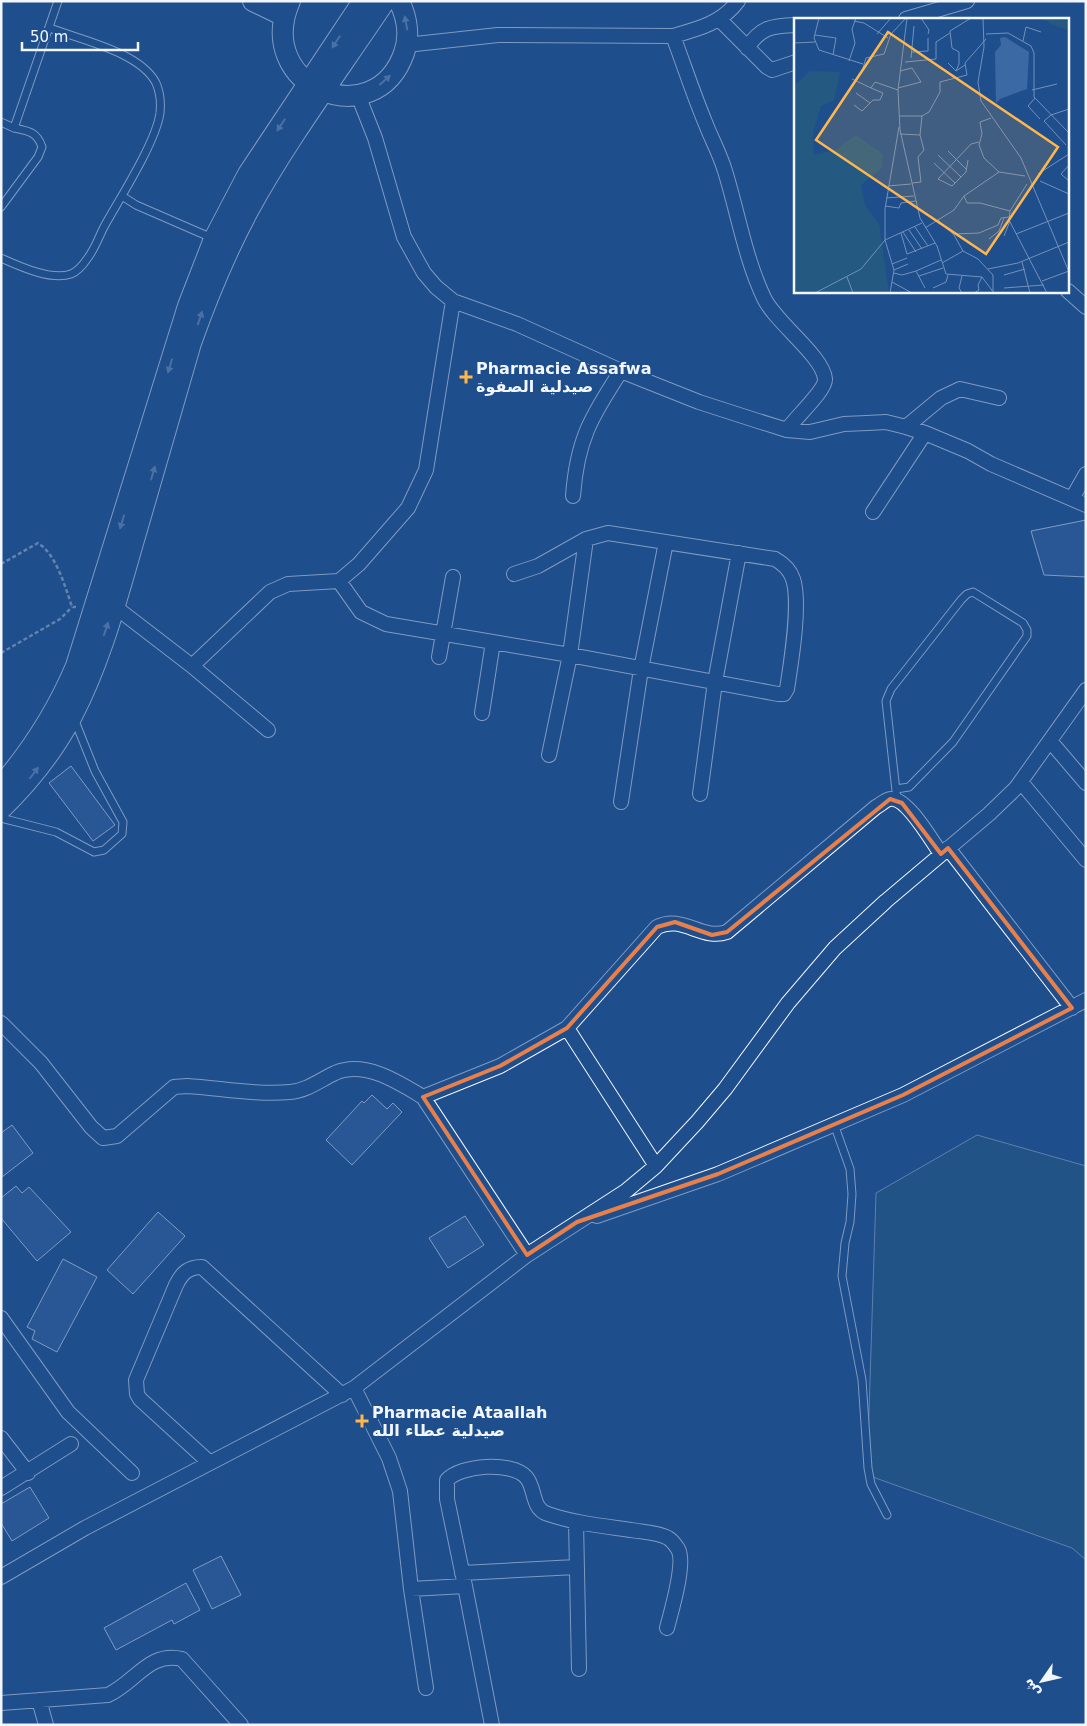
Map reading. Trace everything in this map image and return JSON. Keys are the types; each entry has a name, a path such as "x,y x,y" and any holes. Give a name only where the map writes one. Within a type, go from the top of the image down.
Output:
{"main road":[{"path":"253,1 286,8 281,35 285,54 294,71 316,89 341,96 358,95 375,88 390,77 400,62 406,45 405,16 399,1"},
{"path":"1,786 30,751 64,695 105,608 204,306 233,240 252,203 363,1"},
{"path":"1,809 43,761 72,715 91,674 105,608 188,306 214,239 248,174 385,1"}],"street":[{"path":"406,45 498,35 673,36 699,30 719,19 738,1"},
{"path":"909,18 967,1"},
{"path":"719,19 772,70 794,63"},
{"path":"747,48 761,31 770,27 794,25"},
{"path":"673,36 695,97 722,160 758,287 776,316 819,364 824,376 825,382 821,390 787,430"},
{"path":"358,95 375,138 404,237 424,273 436,288 453,301 517,324 621,371 699,402 787,430 810,432 844,424 886,422 906,427 968,451 991,464 1086,504"},
{"path":"1069,292 1086,307"},
{"path":"192,666 270,592 288,584 339,581 359,564 408,508 423,477 434,434 453,301"},
{"path":"573,496 575,473 586,427 621,371"},
{"path":"906,427 941,398 960,389 999,398"},
{"path":"873,512 925,433"},
{"path":"1073,497 1086,474"},
{"path":"339,581 361,612 386,624 570,655 778,694 784,694 787,689 796,593 792,577 785,564 776,559 608,533 586,539 538,566 514,574"},
{"path":"549,755 570,655 586,539"},
{"path":"621,802 641,669 666,542"},
{"path":"700,794 715,682 739,553"},
{"path":"439,657 441,634 453,577"},
{"path":"105,608 192,666 268,730"},
{"path":"482,713 493,642"},
{"path":"1,1577 85,1528 348,1392 528,1255 626,1191 656,1166 725,1089 810,974 857,928 989,814 1021,782 1086,690"},
{"path":"1051,742 1086,783"},
{"path":"1021,782 1086,860"},
{"path":"423,1097 500,1066 567,1028 656,927 665,922 675,922 712,935 727,932 876,808 896,795 1072,1008"},
{"path":"577,1222 718,1174 903,1095 1086,1000"},
{"path":"1,1023 41,1062 90,1127 103,1138 117,1136 174,1087 187,1086 287,1093 305,1088 348,1068 360,1068 397,1081 423,1097 528,1255"},
{"path":"567,1028 656,1166"},
{"path":"210,1463 140,1399 137,1394 136,1380 176,1285 184,1272 192,1267 202,1267 348,1392 390,1458 400,1491 411,1589 426,1688"},
{"path":"1,1318 68,1412 132,1473"},
{"path":"1,1438 28,1473"},
{"path":"1,1488 28,1473 71,1444"},
{"path":"492,1725 446,1487 447,1480 452,1475 478,1467 520,1471 530,1483 536,1504 546,1514 576,1522 646,1532 668,1538 680,1552 679,1580 667,1628"},
{"path":"576,1522 579,1669"},
{"path":"411,1589 464,1579 576,1567"},
{"path":"1,1703 108,1695 119,1690 158,1658 171,1656 182,1659 241,1725"},
{"path":"39,1700 46,1725"}],"lane":[{"path":"14,128 58,1"},
{"path":"1,258 46,274 64,276 73,273 88,258 122,196 155,130 160,114 161,100 157,84 142,65 50,28"},
{"path":"1,122 14,128 33,132 39,137 42,147 38,157 1,207"},
{"path":"122,196 136,205 214,239"},
{"path":"973,592 1023,623 1027,630 1027,636 954,742 908,787 896,795 886,701 891,689 961,600 967,594 973,592"},
{"path":"1,818 56,832 94,852 104,850 122,834 123,822 95,771 64,695"},
{"path":"834,1124 850,1169 852,1194 850,1222 844,1252 842,1276 862,1380 868,1468 872,1484 887,1515"}],"path":[{"path":"1,564 38,543 45,548 55,565 72,607"},
{"path":"1,653 60,619 72,607 105,608"}],"highlighted area":[{"path":"890,799 902,803 941,854 948,848 1072,1008 903,1095 718,1174 577,1222 527,1255 423,1097 500,1066 567,1028 657,927 675,922 712,935 727,932"}],"shaded area":[{"path":"977,1135 1086,1166 1086,1560 1072,1548 867,1475 876,1193"}],"building":[{"path":"1086,520 1086,577 1044,575 1031,531"},
{"path":"71,766 115,825 93,841 49,783"},
{"path":"372,1095 387,1109 393,1103 402,1112 352,1165 326,1140 362,1101 364,1103"},
{"path":"12,1125 33,1153 2,1177 1,1133"},
{"path":"16,1186 22,1193 29,1187 71,1232 37,1261 1,1218 1,1198"},
{"path":"158,1212 185,1236 133,1294 107,1270"},
{"path":"465,1216 484,1245 448,1268 429,1238"},
{"path":"63,1259 97,1277 57,1352 32,1339 35,1331 27,1327"},
{"path":"30,1487 49,1518 12,1541 1,1523 1,1504"},
{"path":"221,1556 241,1595 212,1609 193,1570"},
{"path":"186,1583 200,1610 174,1624 172,1620 116,1650 104,1628"}],"place":[{"name":"Pharmacie Assafwa صيدلية الصفوة","path":"466,377"},
{"name":"Pharmacie Ataallah صيدلية عطاء الله","path":"362,1421"}]}
